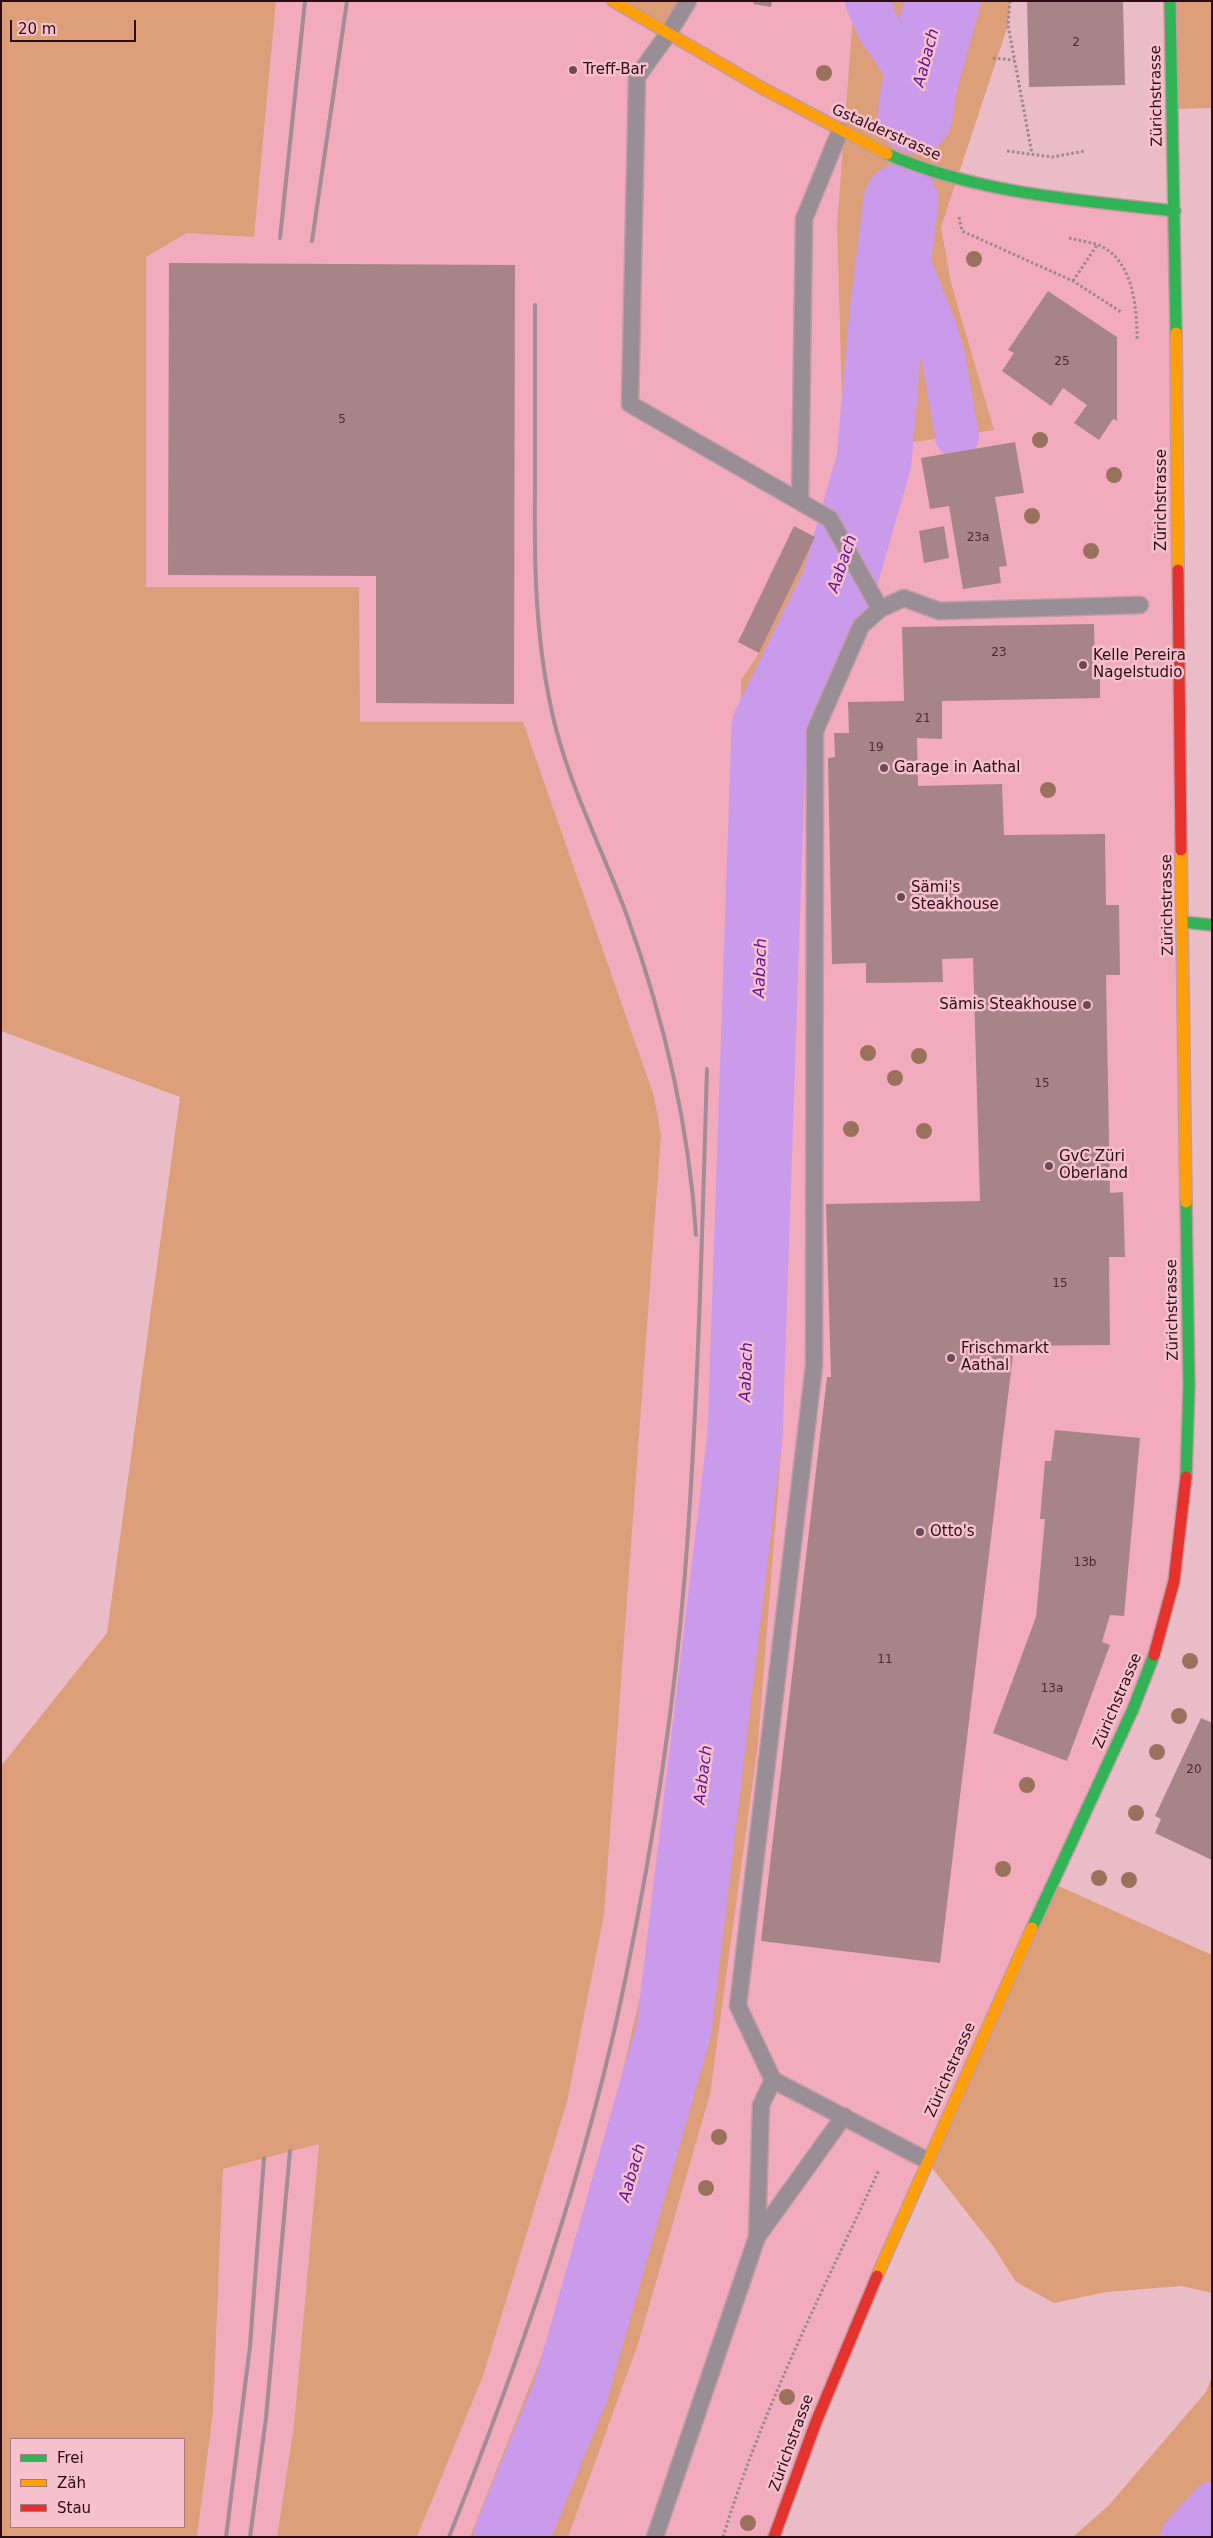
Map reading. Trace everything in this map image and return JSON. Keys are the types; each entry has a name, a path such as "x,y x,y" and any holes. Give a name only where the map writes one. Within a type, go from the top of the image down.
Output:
{"main road":[{"name":"Gstalderstrasse","path":"613,1 840,131 908,162 956,179 1032,194 1175,211"},
{"name":"Zürichstrasse","path":"774,2537 802,2456 839,2362 926,2160 1133,1709 1152,1661 1168,1608 1183,1502 1189,1426 1175,211 1170,1"},
{"path":"1183,922 1212,925"}],"lane":[{"path":"688,1 668,34 637,77 630,404 830,519 868,590 880,608"},
{"path":"800,502 804,219 840,131"},
{"path":"926,2160 773,2080 738,2006 814,1366 815,731 861,626 880,608 904,598 939,611 1140,605"},
{"path":"655,2537 757,2237 762,2105 773,2080"},
{"path":"757,2237 844,2116"}],"path":[{"path":"1010,1 1008,25 1032,154"},
{"path":"993,58 1014,60"},
{"path":"998,150 1052,157 1085,151"},
{"path":"959,214 962,231 1073,281 1121,312"},
{"path":"1060,237 1098,245 1114,258 1127,274 1137,307 1137,347"},
{"path":"1073,281 1098,245"},
{"path":"723,2537 736,2493 773,2400 892,2141"}],"shaded area":[{"path":"1,1 276,1 254,237 187,233 146,257 146,587 359,587 360,722 523,722 654,1096 661,1135 604,1915 567,2102 483,2376 417,2537 277,2537 294,2425 319,2144 223,2169 213,2412 197,2537 1,2537 1,1766 107,1633 180,1097 1,1031"},
{"path":"276,1 854,1 837,226 844,472 759,653 741,680 734,1082 719,1372 685,1753 657,1923 613,2113 546,2345 470,2537 417,2537 483,2376 567,2102 604,1915 661,1135 654,1096 523,722 360,722 359,587 146,587 146,257 187,233 254,236"},
{"path":"613,1 688,1 668,34"},
{"path":"854,1 1010,1 1008,25 941,227 951,283 994,430 909,443 892,524 795,736 783,1429 758,1744 710,2094 638,2344 568,2537 470,2537 546,2345 613,2113 657,1923 685,1753 719,1372 734,1082 741,680 759,653 844,472 837,226"},
{"path":"1170,1 1212,1 1212,108 1173,109"},
{"path":"955,179 1175,211 1189,1385 1168,1608 774,2537 568,2537 638,2344 758,1744 783,1428 795,736 892,524 909,443 957,436 951,283 941,227"},
{"path":"1052,1883 1212,1955 1212,2293 1182,2286 1106,2292 1054,2303 1016,2282 993,2246 926,2160"},
{"path":"319,2143 294,2425 277,2537 197,2537 213,2412 223,2169"},
{"path":"1212,2376 1212,2537 1073,2537 1109,2505 1206,2392"}],"building":[{"path":"754,1 772,1 771,7 753,4"},
{"path":"1027,1 1123,1 1125,85 1029,87"},
{"path":"169,263 515,265 514,704 376,703 376,576 168,575"},
{"path":"1048,291 1117,337 1117,421 1113,419 1099,440 1074,423 1087,405 1063,388 1051,406 1002,371 1014,353 1008,350"},
{"path":"1015,442 1024,493 995,497 1007,566 999,567 1001,583 963,589 949,506 930,509 921,458"},
{"path":"794,526 815,537 759,653 738,642"},
{"path":"944,526 949,558 924,563 919,531"},
{"path":"1094,624 1095,679 1100,679 1100,698 942,701 942,739 917,738 918,786 1002,784 1004,835 1105,834 1106,905 1119,905 1120,975 1106,975 1110,1193 1123,1192 1125,1257 1109,1257 1110,1345 1014,1346 940,1963 761,1941 827,1377 831,1377 826,1204 980,1201 973,958 942,959 943,982 866,983 866,963 832,964 828,758 835,757 834,733 849,733 848,702 904,701 902,627"},
{"path":"1055,1430 1140,1438 1124,1616 1110,1615 1102,1642 1110,1645 1067,1761 993,1733 1036,1617 1045,1519 1040,1519 1045,1461 1051,1461"},
{"path":"1201,1718 1212,1723 1212,1860 1155,1833 1161,1819 1155,1816"}],"waterway":[{"path":"867,1 879,29 919,87"},
{"name":"Aabach","path":"915,116 919,87 943,1"},
{"name":"Aabach","path":"511,2537 571,2390 674,2029 745,1435 769,727 839,583 874,461 887,312 901,201"},
{"path":"896,231 933,324 943,355 957,436"},
{"path":"1182,2537 1212,2504"}],"railway":[{"path":"280,238 305,1"},
{"path":"312,241 347,1"},
{"path":"535,305 535,545 537,606 549,698 563,753 626,913 640,952 663,1031 681,1112 693,1193 696,1235"},
{"path":"449,2537 502,2400 550,2261 572,2190 610,2048 645,1876 669,1725 685,1573 696,1384 707,1069"},
{"path":"250,2537 266,2418 290,2151"},
{"path":"226,2537 250,2346 264,2158"}],"traffic: fast":[{"path":"1170,1 1176,333"},
{"path":"887,154 957,178 993,187 1065,199 1175,211"},
{"path":"1183,922 1212,925"},
{"path":"1186,1202 1189,1385 1186,1477"},
{"path":"1032,1928 1133,1709 1154,1655"}],"traffic: slow":[{"path":"613,1 762,88 887,154"},
{"path":"1176,333 1178,570"},
{"path":"1181,850 1186,1202"},
{"path":"877,2276 1032,1928"}],"traffic: jam":[{"path":"1178,570 1181,850"},
{"path":"1154,1655 1174,1581 1186,1477"},
{"path":"774,2537 816,2422 877,2276"}],"place":[{"name":"Treff-Bar","path":"573,70"},
{"name":"Kelle Pereira Nagelstudio","path":"1083,665"},
{"name":"Garage in Aathal","path":"884,768"},
{"name":"Sämi's Steakhouse","path":"901,897"},
{"name":"Sämis Steakhouse","path":"1087,1005"},
{"name":"GvC Züri Oberland","path":"1049,1166"},
{"name":"Frischmarkt Aathal","path":"951,1358"},
{"name":"Otto's","path":"920,1532"}]}
